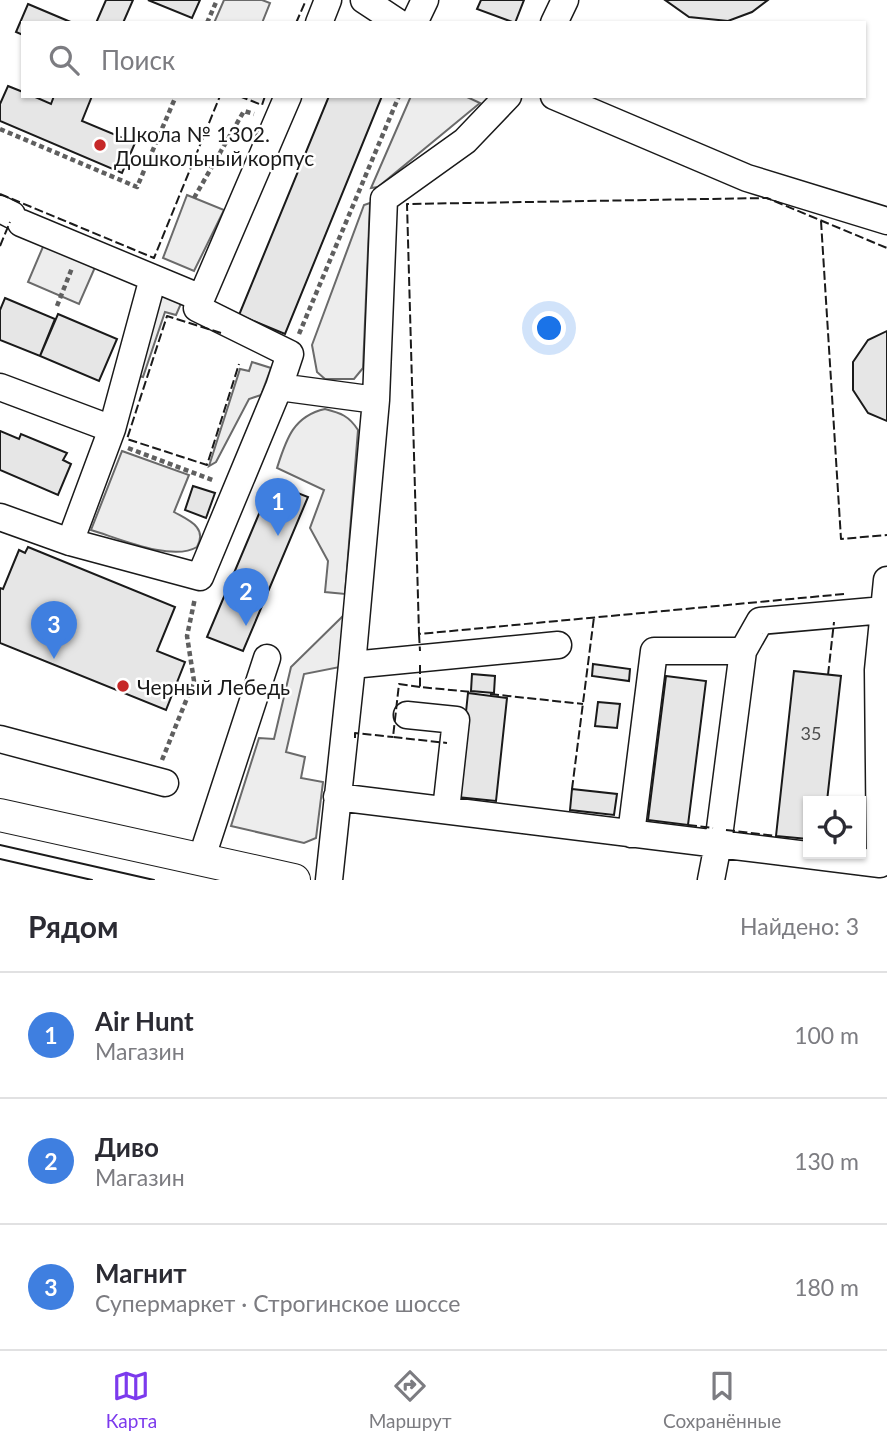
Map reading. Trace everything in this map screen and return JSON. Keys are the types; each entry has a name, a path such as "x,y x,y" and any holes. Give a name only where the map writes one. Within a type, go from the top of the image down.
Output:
{"main road":[{"path":"0,815 294,880"}],"lane":[{"path":"320,21 328,0"},
{"path":"364,0 396,21"},
{"path":"415,21 425,0"},
{"path":"556,21 565,0"},
{"path":"0,517 70,542 200,577 279,387 290,354 197,308 287,98"},
{"path":"329,880 376,400 384,199 465,141 506,98"},
{"path":"559,98 747,178 887,221"},
{"path":"11,216 201,298"},
{"path":"70,542 110,435 153,278"},
{"path":"0,387 110,435"},
{"path":"279,387 376,400"},
{"path":"337,797 718,844 880,872 878,670 887,580"},
{"path":"711,880 743,651 760,621 884,610"},
{"path":"352,665 558,645"},
{"path":"631,834 654,651 743,651"},
{"path":"201,860 267,658"},
{"path":"407,715 456,720 446,810"},
{"path":"0,738 159,781"}],"path":[{"path":"208,21 217,0"},
{"path":"0,129 137,187 175,98"},
{"path":"290,354 398,98"},
{"path":"194,198 244,111 277,123"},
{"path":"57,306 80,247"},
{"path":"110,435 237,489"},
{"path":"159,781 194,681 187,636 200,577"}],"shaded area":[{"path":"224,0 262,0 270,3 263,21 215,21"},
{"path":"410,98 469,98 480,103 378,187 371,188"},
{"path":"187,195 224,210 194,271 163,258"},
{"path":"370,203 363,368 354,379 325,379 317,372 312,345 364,205"},
{"path":"45,242 96,265 79,304 28,282"},
{"path":"159,293 183,299 176,315 165,312 143,377 139,376"},
{"path":"252,362 271,368 261,395 249,399 216,462 209,466 240,369 249,371"},
{"path":"325,409 344,416 358,430 345,594 325,592 328,561 310,528 324,490 277,468 288,439 298,423 314,412"},
{"path":"122,451 189,475 174,512 198,529 200,540 197,547 174,552 160,550 91,530"},
{"path":"346,613 340,667 304,674 286,752 305,757 301,778 323,782 316,838 304,843 231,826 259,738 274,739 291,667"}],"building":[{"path":"106,0 133,0 124,21 97,21"},
{"path":"148,0 200,0 192,18"},
{"path":"481,0 524,0 516,21 477,9"},
{"path":"665,0 768,0 752,12 728,21 689,17"},
{"path":"28,4 68,21 21,21 21,34 16,32"},
{"path":"8,86 21,91 21,98 38,98 51,104 53,98 91,98 82,121 135,143 122,173 0,121 0,104"},
{"path":"328,98 381,98 285,334 239,315"},
{"path":"5,298 55,319 40,356 0,340 0,310"},
{"path":"58,314 117,339 99,381 40,356"},
{"path":"887,331 887,421 868,413 853,390 853,362 868,340"},
{"path":"0,431 19,439 21,434 67,453 63,460 71,464 58,495 0,470"},
{"path":"272,483 308,497 243,651 207,637"},
{"path":"193,486 215,493 206,518 185,510"},
{"path":"28,547 175,607 157,651 185,662 166,710 0,643 0,588 3,589 19,550 25,553"},
{"path":"593,664 630,669 629,681 592,676"},
{"path":"794,671 841,676 828,796 803,796 803,839 776,836"},
{"path":"472,674 495,676 494,693 471,691"},
{"path":"666,676 706,681 688,825 648,820"},
{"path":"468,693 507,698 496,801 457,797"},
{"path":"598,702 620,704 617,728 595,726"},
{"path":"572,789 617,794 614,815 570,810"}],"tram line":[{"path":"0,845 154,880"},
{"path":"0,859 92,880"}],"fence":[{"path":"297,21 306,0"},
{"path":"0,194 154,258 219,98"},
{"path":"244,98 262,105 264,98"},
{"path":"844,594 419,634 407,204 767,198 887,248"},
{"path":"821,221 841,539 887,535"},
{"path":"0,246 10,222"},
{"path":"221,333 167,316 127,439 207,465 239,364"},
{"path":"572,789 594,617"},
{"path":"828,675 834,622"},
{"path":"419,634 420,651"},
{"path":"420,665 420,687 472,692"},
{"path":"420,687 399,684 393,737 447,743"},
{"path":"490,694 583,704"},
{"path":"355,738 355,733 393,737"},
{"path":"688,825 713,828"},
{"path":"726,830 776,836"}],"place":[{"name":"Школа № 1302. Дошкольный корпус","path":"100,145"},
{"name":"Air Hunt","path":"278,536"},
{"name":"Диво","path":"246,626"},
{"name":"Магнит","path":"54,659"},
{"name":"Черный Лебедь","path":"123,686"}]}
